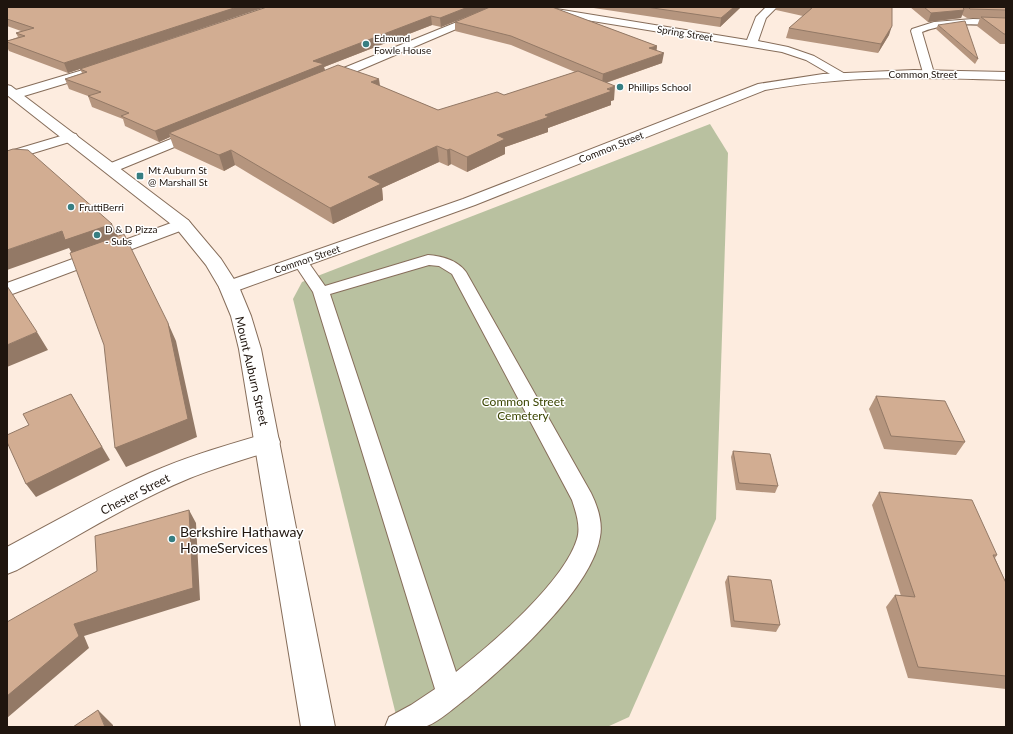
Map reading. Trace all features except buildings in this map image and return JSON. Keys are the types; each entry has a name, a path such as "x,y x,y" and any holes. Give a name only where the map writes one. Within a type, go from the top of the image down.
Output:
{"street":[{"path":"311,86 503,7"},
{"name":"Spring Street","path":"525,7 799,53 822,63 841,75"},
{"path":"751,44 761,17 772,7"},
{"path":"928,73 916,30 937,25 987,22 1006,23"},
{"path":"10,92 53,84 100,68"},
{"name":"Common Street","path":"228,287 429,217 535,177 762,87 808,78 841,75 928,73 1006,76"},
{"name":"Mount Auburn Street","path":"10,92 71,137 182,224 214,263 228,287 240,316 250,349 268,442 318,727"},
{"path":"111,168 211,127"},
{"path":"7,156 71,137"},
{"path":"7,290 182,224"},
{"name":"Chester Street","path":"7,561 140,491 180,472 222,456 268,442"}],"lane":[{"path":"321,292 428,260 437,260 453,267 458,272 585,505 588,517 589,539 581,559 567,582 494,659 426,712 399,727"},
{"path":"301,262 321,292 450,694"}],"green space":[{"name":"Common Street Cemetery","path":"710,124 728,153 716,519 629,717 607,727 399,727 293,299 302,282"}],"place":[{"name":"Edmund Fowle House","path":"366,44"},
{"name":"Phillips School","path":"620,87"},
{"name":"Mt Auburn St @ Marshall St","path":"140,176"},
{"name":"FruttiBerri","path":"71,207"},
{"name":"D & D Pizza - Subs","path":"97,235"},
{"name":"Berkshire Hathaway HomeServices","path":"172,539"}]}
